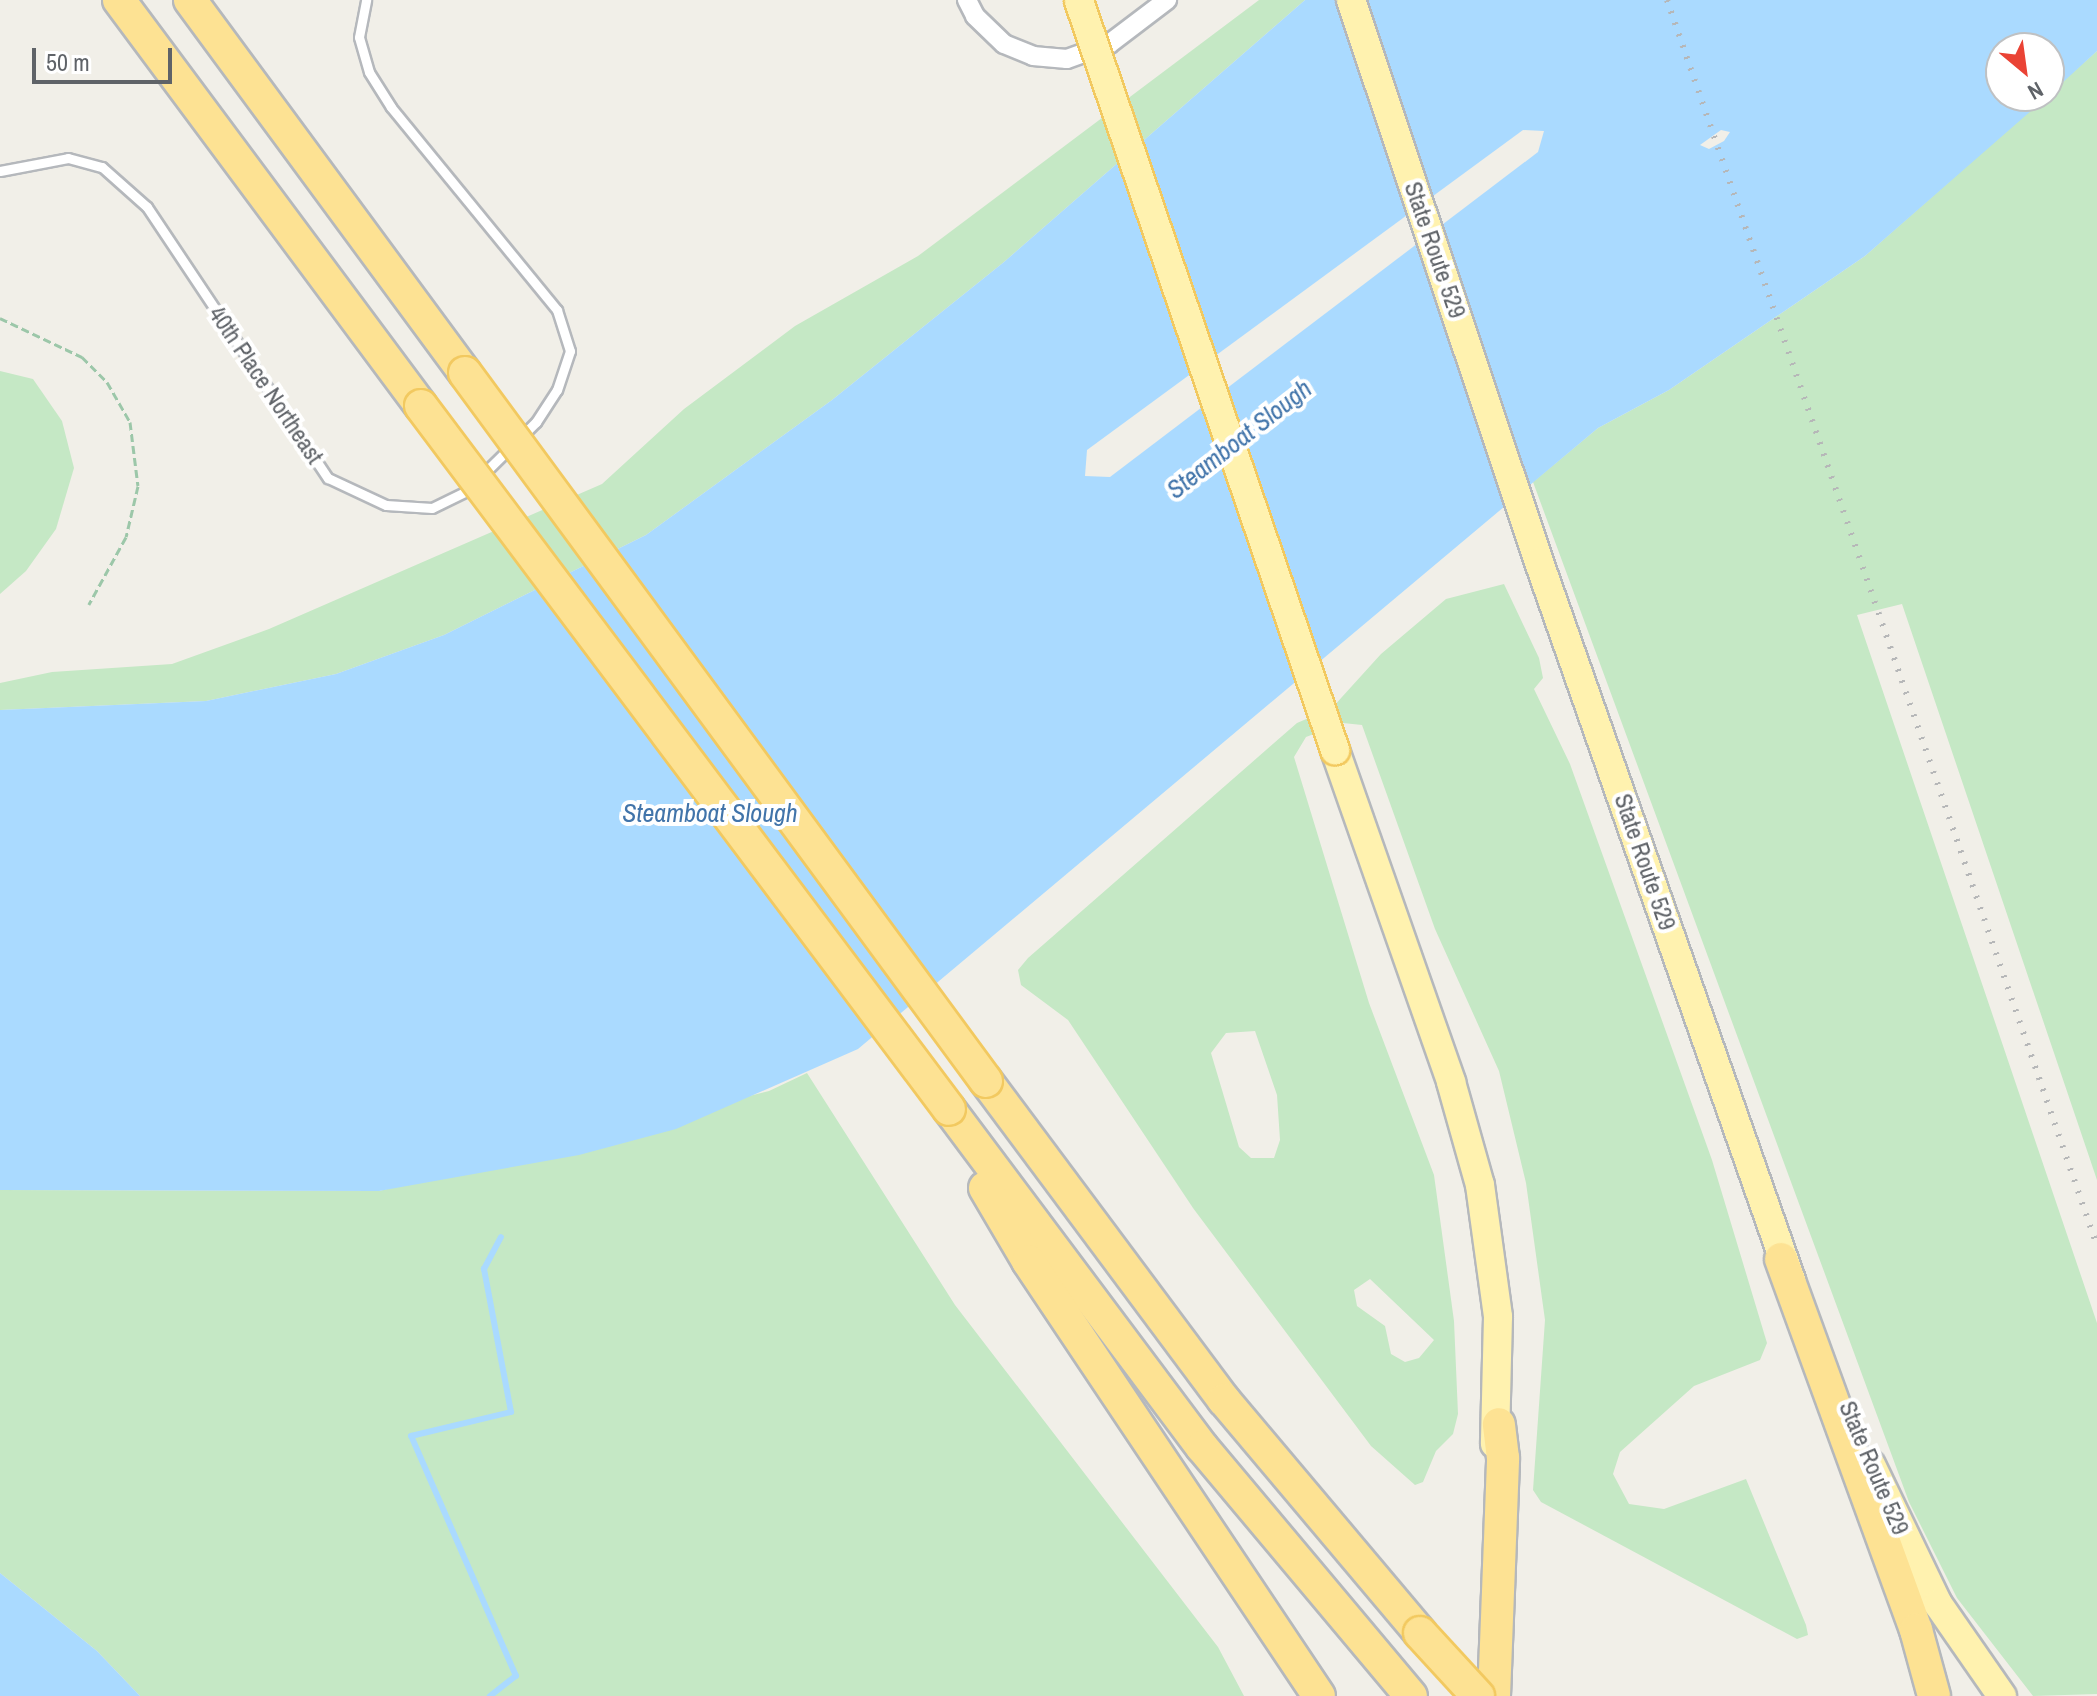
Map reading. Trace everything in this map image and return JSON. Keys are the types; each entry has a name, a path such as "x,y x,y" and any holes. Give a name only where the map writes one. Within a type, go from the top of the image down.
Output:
{"highway":[{"path":"119,0 1202,1447 1411,1696"},
{"path":"190,0 1224,1400 1420,1633 1478,1696"},
{"path":"949,1109 978,1175 1028,1261 1319,1696"},
{"path":"1781,1259 1916,1630 1934,1696"},
{"path":"1494,1696 1503,1458 1499,1424"}],"main road":[{"path":"1079,0 1451,1082 1480,1185 1498,1317 1499,1424 1491,1457 1478,1696"},
{"name":"State Route 529","path":"1351,0 1539,562 1781,1259 1898,1529 1938,1604 2002,1696"}],"street":[{"path":"967,0 988,30 1033,56 1089,55 1167,0"}],"lane":[{"name":"40th Place Northeast","path":"0,171 68,158 102,167 147,207 328,478 386,505 432,508 465,492 536,422 557,390 570,351 557,310 391,107 369,72 359,37 366,0"}],"path":[{"path":"0,318 82,357 107,382 130,422 138,486 126,537 89,604"}],"green space":[{"path":"1259,0 1305,0 1004,262 832,400 646,535 444,635 336,674 206,701 0,710 0,683 52,672 172,664 269,629 602,484 684,409 795,326 918,256"},
{"path":"2097,51 2097,1180 1902,604 1857,615 2097,1323 2097,1694 2033,1696 1957,1598 1909,1502 1533,482 1598,428 1669,390 1865,256 2028,112 2065,112 2065,79"},
{"path":"0,371 33,379 62,421 74,468 56,529 26,571 0,594"},
{"path":"1504,584 1539,658 1543,678 1534,689 1570,764 1712,1160 1767,1343 1760,1360 1694,1386 1620,1452 1613,1474 1629,1504 1664,1509 1746,1479 1806,1625 1808,1635 1797,1639 1541,1502 1533,1490 1545,1320 1526,1183 1499,1071 1435,929 1362,725 1343,723 1306,737 1294,757 1369,1003 1434,1175 1454,1321 1458,1414 1453,1434 1436,1451 1423,1482 1415,1485 1371,1446 1193,1208 1068,1020 1021,985 1018,970 1028,958 1297,723 1332,708 1381,654 1446,599","holes":["1255,1031 1277,1095 1280,1140 1274,1158 1251,1158 1239,1147 1211,1053 1226,1033","1370,1279 1434,1340 1419,1358 1405,1362 1391,1354 1385,1326 1357,1306 1354,1290"]},
{"path":"807,1073 955,1305 1218,1647 1244,1696 140,1696 97,1651 0,1573 0,1190 379,1191 769,1091"}],"water":[{"name":"Steamboat Slough","path":"1305,0 2097,0 2097,51 2065,80 2065,32 1985,32 1985,112 2030,112 1865,256 1669,390 1598,428 858,1049 676,1129 579,1155 379,1191 0,1190 0,710 206,701 336,674 444,635 646,535 832,400 1004,262"},
{"path":"0,1573 97,1651 140,1696 0,1696"}],"pier":[{"path":"1523,130 1544,131 1538,152 1110,477 1085,476 1087,450"},
{"path":"1721,130 1730,132 1724,141 1709,149 1700,145"}],"waterway":[{"path":"490,1696 516,1676 411,1436 511,1412 484,1269 501,1237"}],"railway":[{"path":"1667,0 2097,1246"}]}
